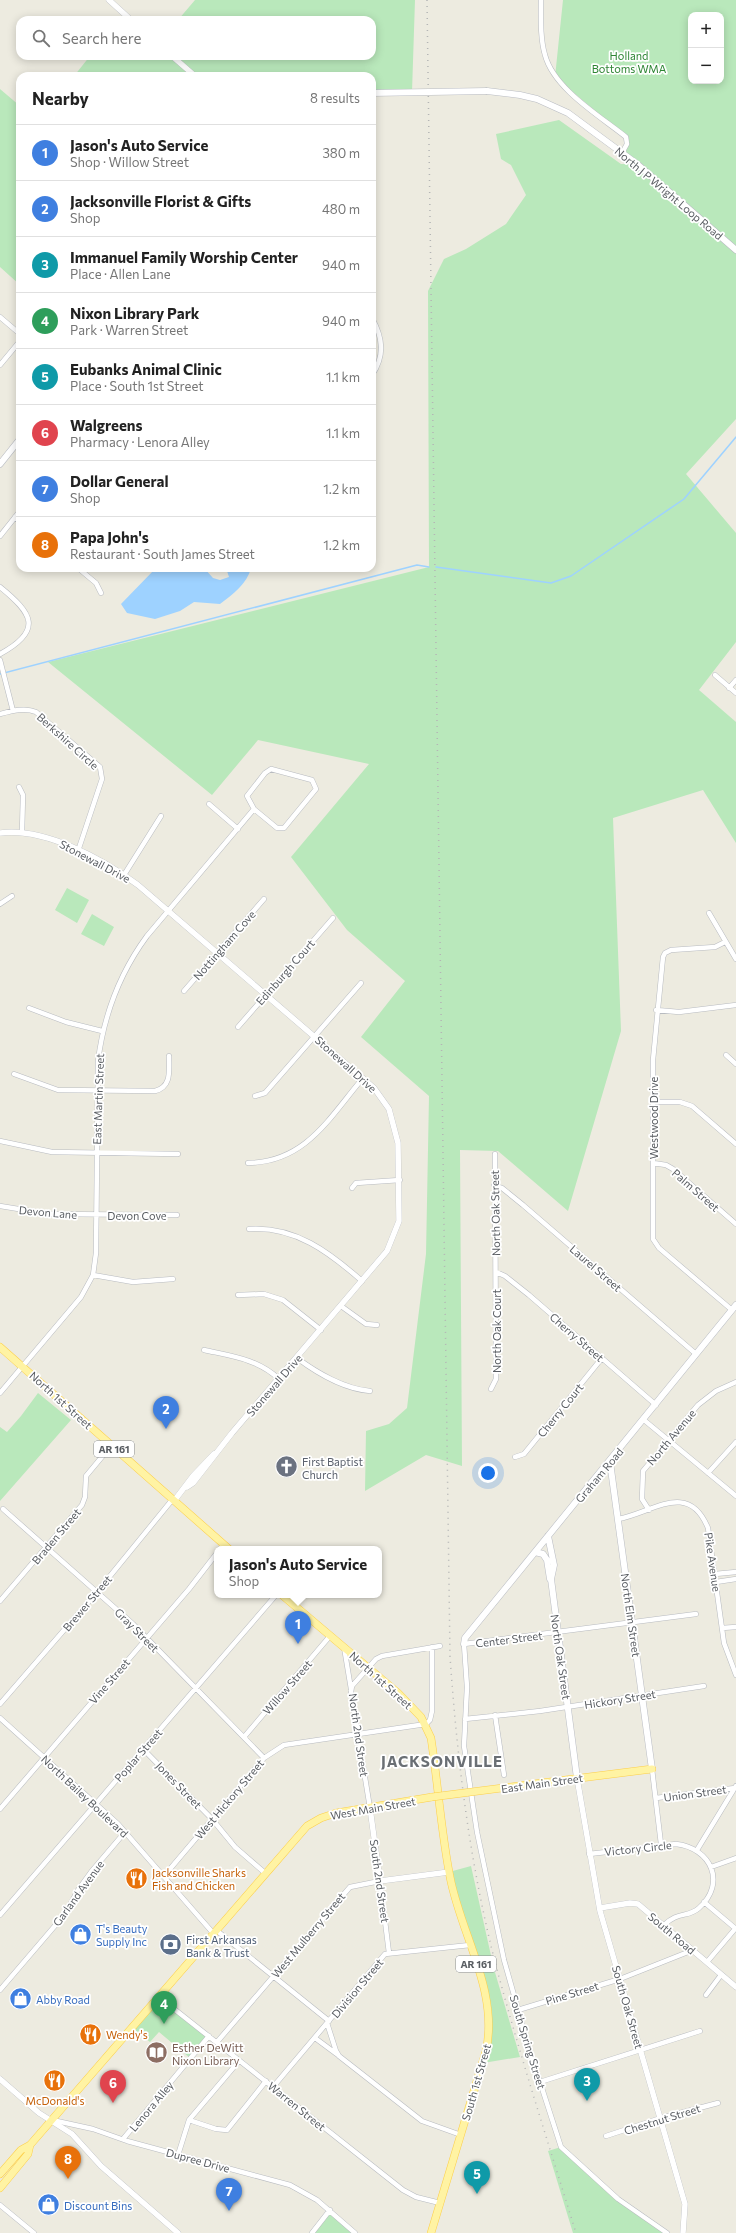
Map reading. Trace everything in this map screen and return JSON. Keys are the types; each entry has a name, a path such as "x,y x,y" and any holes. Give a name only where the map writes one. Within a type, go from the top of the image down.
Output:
{"main road":[{"name":"North J P Wright Loop Road","path":"376,93 487,91 520,95 562,111 584,124 637,164 736,250"},
{"path":"0,464 16,444"},
{"name":"Graham Road","path":"464,1644 465,1638 734,1308"},
{"name":"North 1st Street","path":"0,1347 223,1546"},
{"name":"North Elm Street","path":"610,1462 652,1769"},
{"name":"North Oak Street","path":"548,1536 554,1565 551,1579 577,1778"},
{"path":"535,1552 543,1554 547,1560 551,1579"},
{"name":"North 1st Street","path":"286,1598 398,1693 426,1724 431,1738 437,1789"},
{"name":"East Main Street","path":"432,1797 652,1769"},
{"name":"South 1st Street","path":"431,2233 486,2051 489,2032 487,2001 449,1872 437,1789"},
{"name":"West Main Street","path":"0,2174 21,2150 30,2145 265,1873 313,1822 336,1813 432,1797"},
{"name":"West Main Street","path":"0,2188 28,2154 30,2145"}],"street":[{"path":"109,0 127,16"},
{"path":"541,0 543,47 549,66 555,77 567,89 626,137 628,144 622,153"},
{"path":"177,60 190,72"},
{"path":"0,317 16,331"},
{"path":"376,326 380,335 382,350 376,368"},
{"path":"0,365 16,346"},
{"path":"0,536 15,517"},
{"path":"83,572 96,583 101,593"},
{"path":"0,587 21,605 28,618 28,627 24,637 17,644 0,654"},
{"path":"0,660 13,711"},
{"path":"715,675 736,693"},
{"path":"729,688 736,680"},
{"name":"Berkshire Circle","path":"0,714 29,710 36,712 101,770 102,779 78,851"},
{"path":"271,769 312,780 316,789 284,828 277,828 254,810 247,796 265,773 271,769"},
{"path":"19,787 23,795 22,832"},
{"path":"209,804 238,828"},
{"name":"East Martin Street","path":"0,1393 77,1303 93,1275 96,1253 96,1091 98,1061 102,1031 122,974 139,947 254,810"},
{"path":"124,874 161,816"},
{"name":"Stonewall Drive","path":"0,833 22,832 48,837 124,874 266,994 362,1078 379,1094 392,1116 398,1143 400,1180 399,1221 397,1230 387,1251 216,1453 193,1483 173,1500"},
{"path":"0,904 12,896"},
{"name":"Nottingham Cove","path":"184,991 264,899"},
{"path":"709,913 736,959"},
{"name":"Edinburgh Court","path":"238,1027 333,918"},
{"name":"Westwood Drive","path":"725,942 715,947 671,950 665,953 656,1010 653,1060 653,1163 655,1243 734,1308"},
{"path":"255,1096 265,1093 361,983"},
{"path":"656,1010 679,1012 736,1005"},
{"path":"29,1008 66,1022 102,1031"},
{"path":"726,1055 736,1064"},
{"path":"14,1074 58,1090 160,1090 168,1080 169,1056"},
{"path":"248,1164 275,1161 304,1146 362,1078"},
{"path":"654,1102 680,1102 692,1106 736,1144"},
{"path":"0,1141 43,1152 178,1154"},
{"name":"North Oak Street","path":"495,1154 494,1185 496,1272"},
{"name":"Palm Street","path":"653,1163 666,1165 673,1169 736,1224"},
{"path":"352,1188 356,1183 400,1180"},
{"name":"Laurel Street","path":"494,1185 518,1201 696,1354"},
{"name":"Devon Lane","path":"0,1206 33,1213 96,1215"},
{"name":"Devon Cove","path":"96,1215 177,1215"},
{"path":"249,1230 288,1233 307,1240 327,1252 362,1281"},
{"name":"Cherry Street","path":"496,1272 505,1276 529,1295 656,1405"},
{"name":"North Oak Court","path":"491,1389 496,1379 496,1272"},
{"path":"93,1275 133,1282 173,1279"},
{"path":"238,1295 264,1294 284,1300 321,1330"},
{"path":"341,1306 366,1324 377,1325"},
{"path":"204,1350 254,1362 268,1370 279,1379"},
{"path":"297,1358 320,1374 358,1389 370,1391"},
{"name":"Cherry Court","path":"515,1457 524,1454 602,1358"},
{"name":"North Avenue","path":"649,1510 642,1499 643,1471 668,1439 698,1405 716,1391 736,1382"},
{"path":"644,1420 736,1496"},
{"path":"708,1473 736,1442"},
{"name":"Braden Street","path":"0,1601 82,1505 85,1497 86,1476 111,1446"},
{"name":"Brewer Street","path":"0,1704 97,1592 173,1500"},
{"name":"Pike Avenue","path":"618,1519 636,1516 660,1504 673,1501 684,1503 700,1513 708,1528 722,1628 728,1655 736,1675"},
{"name":"Gray Street","path":"3,1509 97,1592 146,1638 264,1758"},
{"name":"Vine Street","path":"0,1809 214,1557"},
{"path":"715,1574 736,1572"},
{"path":"716,1582 736,1579"},
{"name":"Poplar Street","path":"0,1915 273,1598"},
{"name":"Center Street","path":"464,1644 696,1614"},
{"path":"722,1628 736,1627"},
{"name":"Willow Street","path":"244,1738 330,1636"},
{"name":"South Spring Street","path":"464,1644 467,1686 464,1746 497,1928 518,2010 561,2147 618,2199 667,2233"},
{"name":"North 2nd Street","path":"370,1808 351,1692 354,1683 376,1659 382,1656 440,1646"},
{"path":"344,1647 351,1692"},
{"path":"426,1724 430,1720 432,1711 432,1647"},
{"name":"Hickory Street","path":"465,1719 568,1707 704,1686"},
{"path":"495,1715 500,1740 504,1775"},
{"name":"North Bailey Boulevard","path":"0,1718 96,1803 125,1832 214,1932 273,1976 328,2022"},
{"name":"West Hickory Street","path":"164,1876 264,1758 284,1744 426,1724"},
{"name":"Jones Street","path":"143,1748 212,1819 235,1847 265,1873"},
{"path":"652,1769 661,1844"},
{"name":"South Oak Street","path":"577,1778 589,1854 600,1908 686,2204 684,2233"},
{"path":"664,1925 671,1918 693,1912 704,1902 711,1892 711,1867 708,1860 697,1850 735,1787"},
{"name":"Union Street","path":"656,1798 735,1787"},
{"name":"South 2nd Street","path":"370,1808 389,1953"},
{"name":"Garland Avenue","path":"0,1990 65,1914 91,1872 125,1832"},
{"name":"Victory Circle","path":"589,1854 661,1844 681,1845 697,1850"},
{"path":"711,1867 736,1858"},
{"name":"West Mulberry Street","path":"217,2042 348,1889 355,1885 449,1872"},
{"path":"704,1902 736,1929 707,1962"},
{"name":"South Road","path":"600,1908 635,1903 664,1925 736,1987"},
{"name":"Division Street","path":"273,2087 382,1957 389,1953 470,1945"},
{"name":"Pine Street","path":"518,2010 620,1979 693,1950"},
{"path":"706,1995 721,1975"},
{"name":"Warren Street","path":"159,1997 403,2190 416,2196 440,2203"},
{"path":"328,2022 336,2051 340,2056"},
{"path":"540,2082 700,2031"},
{"name":"Lenora Alley","path":"123,2139 209,2036"},
{"path":"315,2038 422,2121 461,2135"},
{"path":"178,2155 189,2120 239,2061"},
{"path":"0,2079 39,2113 72,2134 106,2171 178,2233"},
{"path":"189,2120 216,2129 227,2130 266,2081"},
{"name":"Chestnut Street","path":"606,2136 661,2118 718,2103"},
{"name":"Dupree Drive","path":"52,2120 93,2129 178,2155 290,2185 310,2194 355,2233"},
{"path":"0,2205 34,2233"},
{"path":"312,2233 330,2210"}],"green space":[{"path":"195,0 415,0 412,92 376,93 376,72 77,72 87,60 376,60 376,16 181,16"},
{"name":"Holland Bottoms WMA","path":"563,0 736,0 736,419 686,474 736,533 736,642 699,690 736,722 736,843 703,790 613,818 621,1031 568,1211 498,1151 460,1150 462,1466 426,1455 365,1491 366,1431 389,1424 407,1408 426,1254 429,1096 361,1037 405,981 347,930 291,857 369,764 258,740 212,795 48,662 429,567 428,291 444,259 466,249 506,224 526,195 511,165 501,159 496,134 559,120 621,164 636,164 623,152 626,137 555,77"},
{"path":"0,89 16,103 16,281 0,267"},
{"path":"67,888 89,900 77,923 55,910"},
{"path":"92,914 114,927 104,946 81,934"},
{"path":"38,1393 71,1420 0,1501 0,1427 7,1432"},
{"path":"471,1866 494,1969 520,2057 483,2063 490,2020 449,1872"},
{"path":"159,1997 209,2036 190,2058 159,2032 150,2042 132,2028"},
{"path":"561,2147 618,2199 667,2233 573,2233 548,2151"},
{"path":"330,2210 355,2233 312,2233"}],"water":[{"path":"152,572 208,572 213,578 220,580 229,577 227,572 250,572 243,584 220,604 194,602 180,611 155,619 127,613 121,604"}],"waterway":[{"path":"436,567 551,583 571,576 684,499 736,437"},
{"path":"0,674 417,565 429,567"}],"railway":[{"path":"427,0 450,1656 456,1732 465,1808 485,1920 513,2027 576,2233"}],"place":[{"name":"Jacksonville Florist & Gifts","path":"166,1429"},
{"name":"First Baptist Church","path":"286,1467"},
{"name":"Jason's Auto Service","path":"298,1644"},
{"name":"Jacksonville Sharks Fish and Chicken","path":"137,1878"},
{"name":"T's Beauty Supply Inc","path":"80,1934"},
{"name":"First Arkansas Bank & Trust","path":"171,1945"},
{"name":"Abby Road","path":"21,1999"},
{"name":"Nixon Library Park","path":"164,2024"},
{"name":"Wendy's","path":"90,2034"},
{"name":"Esther DeWitt Nixon Library","path":"156,2053"},
{"name":"McDonald's","path":"55,2080"},
{"name":"Immanuel Family Worship Center","path":"587,2101"},
{"name":"Walgreens","path":"113,2103"},
{"name":"Papa John's","path":"68,2179"},
{"name":"Eubanks Animal Clinic","path":"477,2194"},
{"name":"Discount Bins","path":"49,2205"},
{"name":"Dollar General","path":"229,2211"}],"district":[{"name":"JACKSONVILLE","path":"442,1761"}]}
